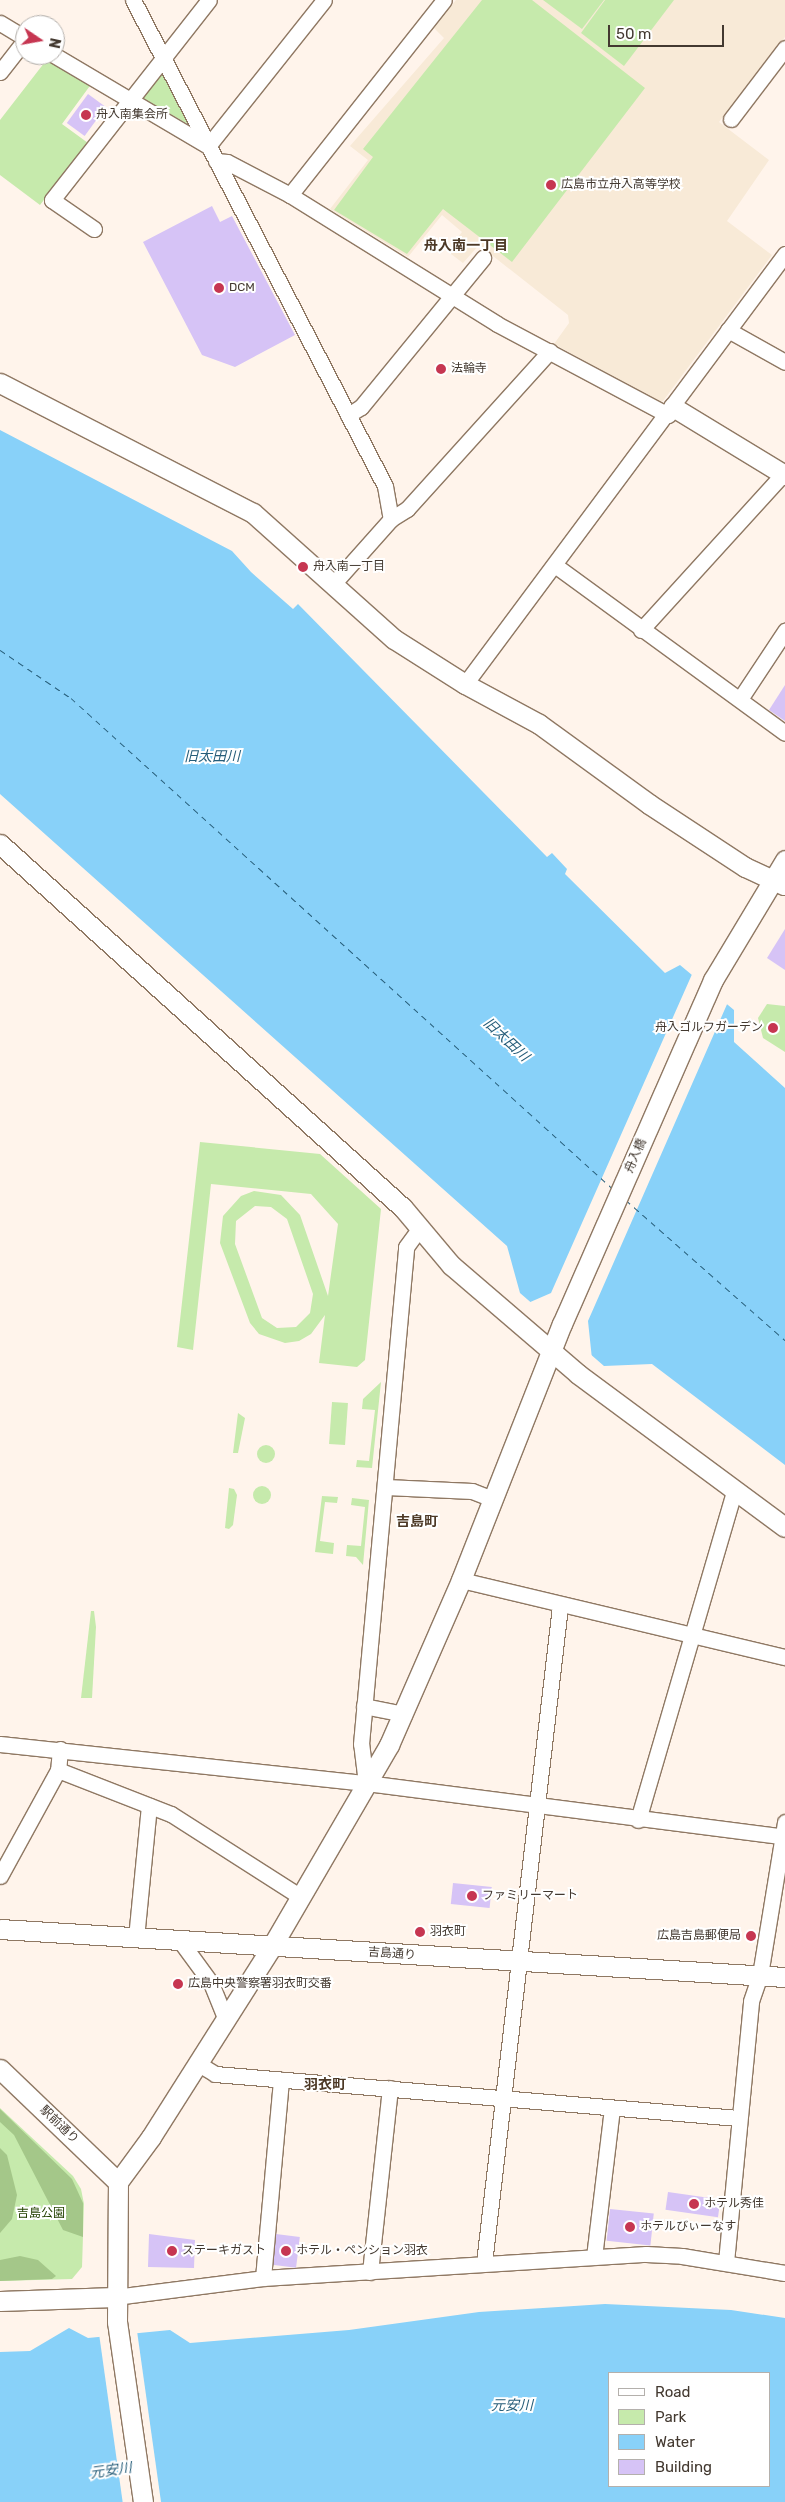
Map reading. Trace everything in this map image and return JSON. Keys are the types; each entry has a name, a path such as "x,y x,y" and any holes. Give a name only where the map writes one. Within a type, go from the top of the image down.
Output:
{"street":[{"path":"133,0 164,56 208,146 385,486 391,519"},
{"path":"94,228 52,200 209,0"},
{"path":"208,146 324,0"},
{"path":"290,195 444,0"},
{"path":"0,23 15,33"},
{"path":"731,119 785,48"},
{"path":"0,72 15,52"},
{"path":"65,62 208,146"},
{"path":"216,161 227,162 290,195 453,295 550,351 671,411 784,475 641,630"},
{"path":"465,684 556,566 785,254"},
{"path":"348,415 361,407 482,258"},
{"path":"728,330 785,362"},
{"path":"334,583 391,519 407,509 550,351"},
{"path":"0,383 253,513 334,583 386,633 465,684 539,724 649,804 745,867 779,882"},
{"path":"556,566 641,630 785,733"},
{"path":"740,699 785,631"},
{"path":"0,844 403,1208 450,1265 552,1351 734,1492 785,1527"},
{"name":"舟入橋","path":"118,2182 272,1946 404,1714 461,1580 559,1331 713,980 779,882 785,860"},
{"path":"366,1783 361,1744 386,1487 406,1247 420,1228"},
{"path":"386,1487 472,1491 493,1499"},
{"path":"638,1820 734,1492"},
{"path":"461,1580 560,1606 692,1632 785,1657"},
{"path":"484,2263 534,1807 560,1606"},
{"path":"364,1706 404,1714"},
{"path":"0,1744 366,1783 638,1820 784,1832 760,1975 751,2001 738,2118 726,2262"},
{"path":"0,1876 58,1770 60,1749"},
{"path":"58,1770 183,1820 280,1887 299,1896"},
{"path":"136,1938 149,1806"},
{"name":"吉島通り","path":"0,1929 517,1963 785,1977"},
{"path":"181,1942 211,1983 225,2018"},
{"path":"197,2063 215,2074 738,2118"},
{"name":"駅前通り","path":"0,2069 118,2182"},
{"path":"263,2278 281,2080"},
{"path":"370,2272 390,2088"},
{"path":"594,2257 612,2108"},
{"path":"118,2182 115,2297 118,2331 143,2502"},
{"path":"0,2302 115,2297 263,2278 646,2254 726,2262 785,2273"}],"shaded area":[{"name":"広島市立舟入高等学校","path":"456,0 785,0 785,37 719,122 769,160 727,221 772,255 663,401 658,402 554,344 569,323 568,315 479,245 463,263 447,251 462,232 442,215 408,257 330,209 368,160 350,146 444,38 434,28"}],"green space":[{"path":"482,0 532,0 645,88 512,262 443,209 407,254 334,210 373,157 363,149"},
{"path":"543,0 604,0 582,29"},
{"path":"605,0 674,0 624,66 581,33"},
{"path":"43,65 60,65 92,83 62,124 88,143 40,205 0,175 0,120"},
{"path":"159,72 163,72 191,121 188,124 144,99 142,95"},
{"name":"舟入ゴルフガーデン","path":"767,1004 785,1006 785,1052 763,1038 758,1018"},
{"path":"200,1142 320,1154 381,1209 365,1360 357,1367 319,1363 325,1315 311,1334 299,1341 285,1343 259,1334 250,1323 220,1243 223,1216 241,1196 254,1191 281,1195 300,1215 328,1296 338,1224 311,1194 211,1184 193,1350 177,1347","holes":["255,1206 271,1207 287,1219 313,1294 310,1313 296,1327 277,1328 262,1318 235,1244 236,1221"]},
{"path":"381,1382 372,1468 356,1467 357,1460 369,1461 375,1410 362,1409 363,1399"},
{"path":"332,1402 348,1403 345,1445 329,1444"},
{"path":"238,1413 245,1418 238,1453 233,1453"},
{"path":"266,1445 272,1448 275,1454 272,1460 266,1463 260,1460 257,1454 260,1448"},
{"path":"262,1486 268,1489 271,1495 268,1501 262,1504 256,1501 253,1495 256,1489"},
{"path":"229,1488 234,1489 237,1495 233,1525 229,1529 225,1528"},
{"path":"322,1496 338,1497 337,1503 325,1502 320,1541 334,1543 333,1554 315,1552"},
{"path":"352,1498 369,1500 363,1565 356,1557 346,1556 347,1545 361,1546 365,1507 351,1505"},
{"path":"91,1611 94,1611 96,1627 92,1698 81,1698"},
{"name":"吉島公園","path":"0,2108 73,2176 81,2189 84,2204 82,2267 72,2279 0,2281"},
{"path":"0,2109 72,2179 83,2203 83,2237 63,2230 14,2135 0,2122"},
{"path":"0,2148 7,2155 17,2195 12,2219 0,2233"},
{"path":"20,2256 38,2260 56,2276 52,2279 0,2281 0,2260"}],"water":[{"name":"旧太田川","path":"0,430 232,551 251,572 293,609 298,604 547,857 552,853 567,869 565,874 665,973 680,965 734,1010 734,1042 785,1088 785,1465 652,1364 604,1366 520,1293 507,1246 0,794"},
{"name":"元安川","path":"605,2304 731,2310 785,2318 785,2502 0,2502 0,2352 30,2351 69,2328 88,2338 170,2330 190,2343 349,2330 479,2312"}],"pier":[{"path":"693,972 728,1002 588,1321 592,1359 528,1303 551,1293"},
{"path":"137,2331 161,2502 123,2502 99,2336"}],"building":[{"name":"舟入南集会所","path":"88,94 106,107 85,136 67,123"},
{"name":"DCM","path":"212,206 220,222 232,216 295,335 235,367 202,355 143,242"},
{"path":"785,685 785,721 769,710"},
{"path":"785,929 785,970 767,958"},
{"name":"ファミリーマート","path":"453,1883 492,1887 490,1908 451,1904"},
{"name":"ホテル秀佳","path":"668,2192 720,2199 718,2217 665,2210"},
{"name":"ホテルびぃーなす","path":"610,2209 654,2214 650,2245 607,2241"},
{"name":"ステーキガスト","path":"149,2234 195,2240 194,2268 148,2267"},
{"name":"ホテル・ペンション羽衣","path":"276,2234 300,2237 296,2268 272,2265"}],"ferry route":[{"path":"0,650 71,698 612,1188"},
{"path":"626,1200 785,1340"}],"place":[{"name":"舟入南集会所","path":"86,115"},
{"name":"広島市立舟入高等学校","path":"551,185"},
{"name":"DCM","path":"219,288"},
{"name":"法輪寺","path":"441,369"},
{"name":"舟入南一丁目","path":"303,567"},
{"name":"舟入ゴルフガーデン","path":"773,1028"},
{"name":"ファミリーマート","path":"472,1896"},
{"name":"羽衣町","path":"420,1932"},
{"name":"広島吉島郵便局","path":"751,1936"},
{"name":"広島中央警察署羽衣町交番","path":"178,1984"},
{"name":"ホテル秀佳","path":"694,2204"},
{"name":"ホテルびぃーなす","path":"630,2227"},
{"name":"ステーキガスト","path":"172,2251"},
{"name":"ホテル・ペンション羽衣","path":"286,2251"}],"district":[{"name":"舟入南一丁目","path":"466,246"},
{"name":"吉島町","path":"417,1522"},
{"name":"羽衣町","path":"325,2085"}]}
